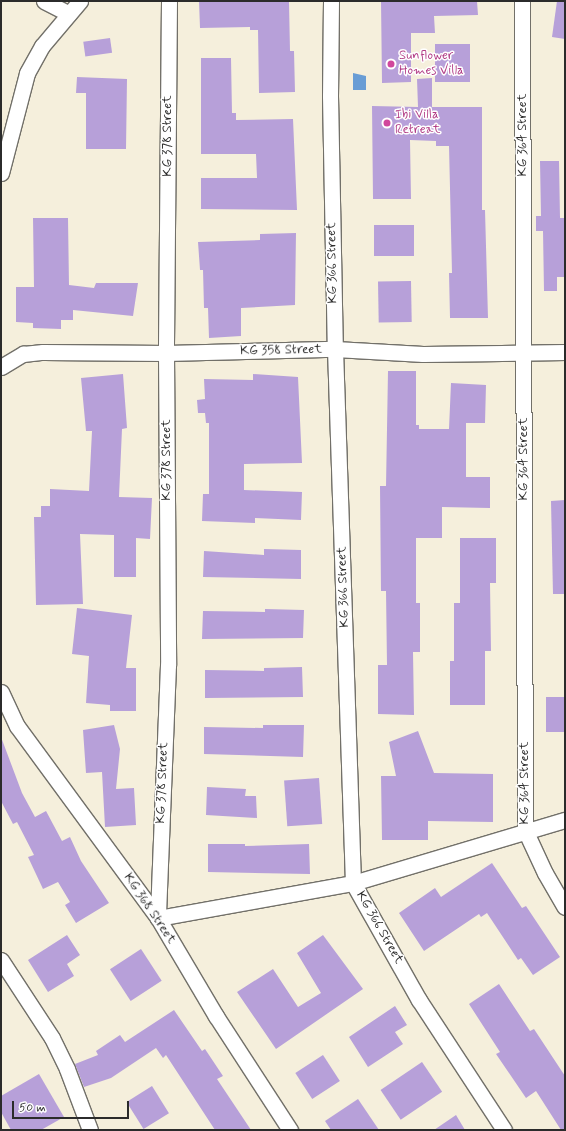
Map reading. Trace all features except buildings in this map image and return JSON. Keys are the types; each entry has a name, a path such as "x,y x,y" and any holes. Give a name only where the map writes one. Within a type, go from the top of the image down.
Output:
{"street":[{"path":"44,1 69,14"},
{"path":"1,173 27,73 42,46 80,1"},
{"name":"KG 378 Street","path":"158,918 168,665 166,353 169,1"},
{"name":"KG 366 Street","path":"332,1 330,96 335,349 353,883 419,1000 504,1130"},
{"name":"KG 364 Street","path":"522,1 525,830 545,873 565,907"},
{"name":"KG 358 Street","path":"1,367 23,354 43,352 166,353 335,349 423,354 524,351 565,352"},
{"name":"KG 368 Street","path":"1,692 17,726 158,918 216,1016 290,1130"},
{"path":"158,918 353,883 525,830 565,820"},
{"path":"1,960 52,1038 67,1069 90,1130"}],"water":[{"path":"353,73 366,76 366,90 353,90"}],"place":[{"name":"Sunflower Homes Villa","path":"391,64"},
{"name":"Ibi Villa Retreat","path":"387,123"}]}
